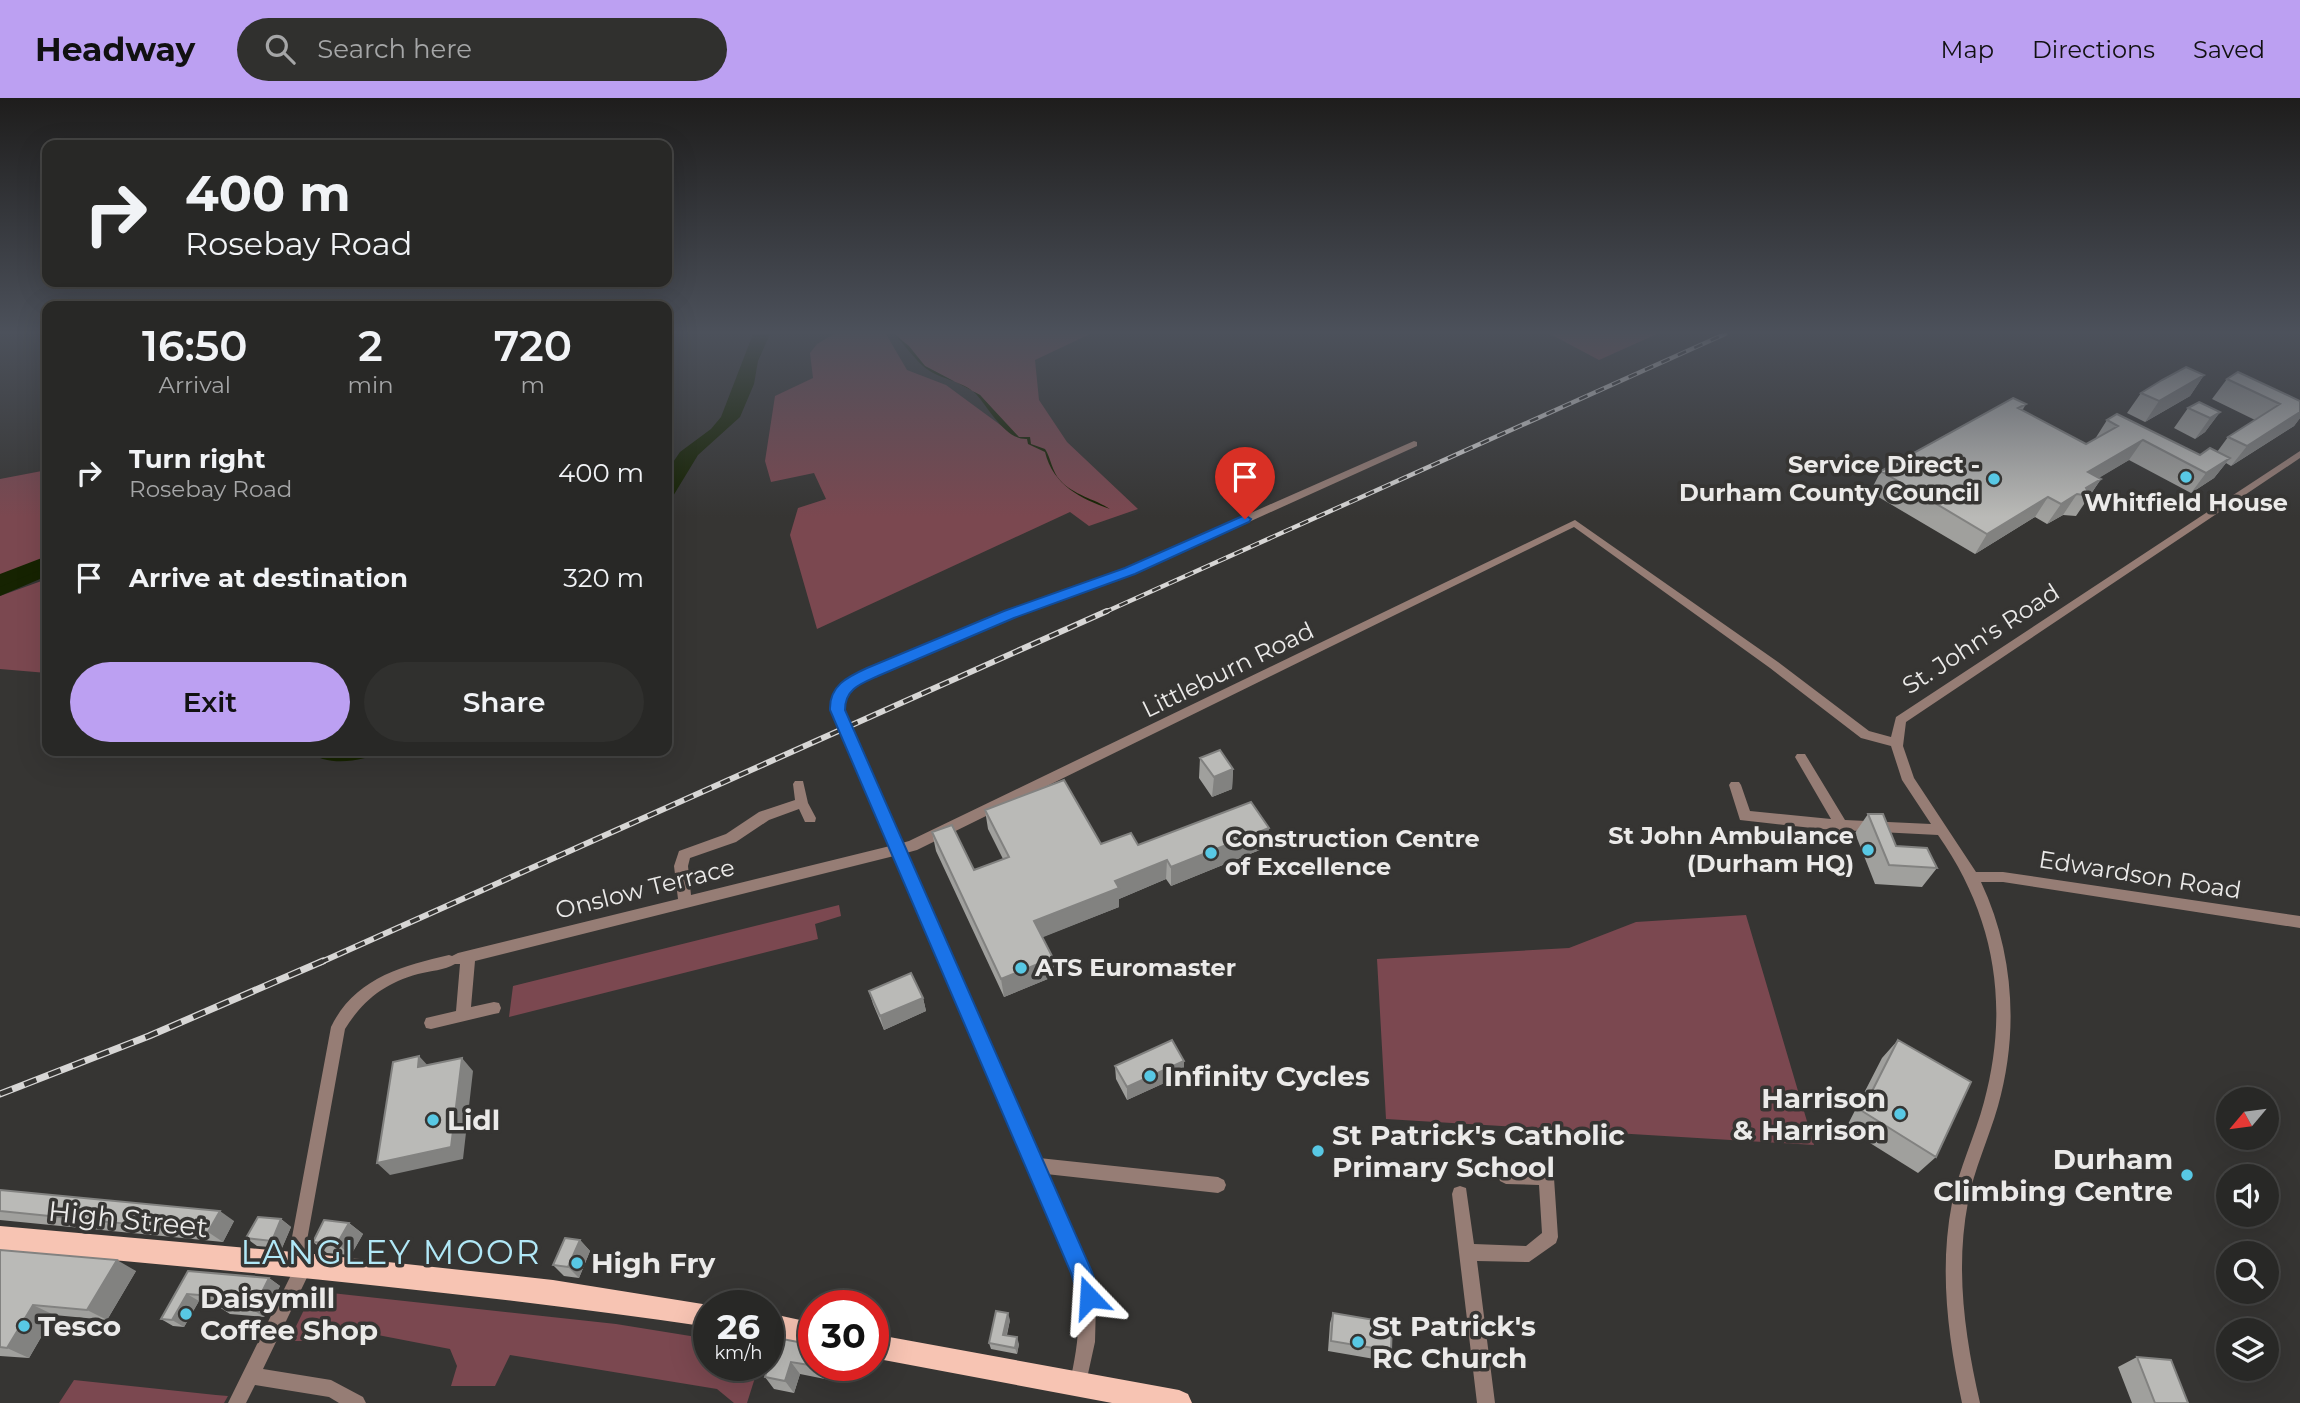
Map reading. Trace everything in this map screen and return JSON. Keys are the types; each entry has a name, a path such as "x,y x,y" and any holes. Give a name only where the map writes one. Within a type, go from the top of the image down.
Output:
{"main road":[{"name":"High Street","path":"0,1238 300,1265 553,1292 693,1313"},
{"path":"889,1349 1179,1403"}],"street":[{"path":"1078,1386 1089,1326 1089,1297 851,742 838,710 837,700 854,680 872,672 1009,614 1130,571 1414,444"},
{"name":"St. John's Road","path":"1896,743 1900,720 2215,508 2300,454"},
{"name":"Littleburn Road","path":"843,863 898,851 1170,722 1575,523 1774,664 1845,722 1865,734 1896,743"},
{"path":"1896,743 1902,765 1973,877 1991,921 2003,989 2001,1057 1988,1116 1971,1159 1960,1204 1951,1278 1962,1367 1972,1403"},
{"path":"1801,757 1841,825"},
{"path":"799,784 802,803 810,818"},
{"path":"1735,785 1745,816 1841,825 1941,830"},
{"path":"685,902 681,866 684,855 731,838 764,816 802,803"},
{"name":"Onslow Terrace","path":"237,1403 300,1265 338,1027 348,1008 372,986 389,976 418,968 843,863"},
{"name":"Edwardson Road","path":"1973,877 2003,877 2300,922"},
{"path":"458,959 463,1016"},
{"path":"431,1023 494,1008"},
{"path":"1034,1165 1218,1185"},
{"path":"1466,1252 1530,1254 1550,1237 1546,1178 1506,1176"},
{"path":"1460,1194 1486,1403"},
{"path":"250,1375 331,1389 357,1403"}],"shaded area":[{"path":"730,395 749,395 740,417 698,455 672,498 672,464 680,452 711,429 721,417"},
{"path":"959,395 1014,435 980,395 1038,395 1039,400 1067,442 1138,509 1089,526 1070,512 817,629 790,535 798,508 826,499 814,473 771,482 765,461 775,396"},
{"path":"977,395 980,395 1019,437 1030,437 1031,444 1045,449 1055,473 1065,485 1110,509 1089,501 1070,489 1061,482 1054,473 1045,452 1028,444 1027,439 1019,438 1012,434 998,422"},
{"path":"42,471 42,562 0,584 0,479"},
{"path":"42,562 42,578 0,596 0,584"},
{"path":"42,581 42,673 0,669 0,596"},
{"path":"316,756 372,756 346,761 325,760"},
{"path":"839,905 841,916 815,924 818,939 509,1017 513,986"},
{"path":"1746,915 1814,1145 1386,1119 1377,959 1569,948 1636,922"},
{"path":"313,1291 616,1324 693,1336 693,1381 754,1381 747,1403 734,1403 717,1389 510,1355 495,1386 451,1386 457,1366 450,1349 321,1324 303,1341 289,1341"},
{"path":"74,1380 228,1396 224,1403 59,1403"}],"building":[{"path":"2145,395 2170,395 2159,401"},
{"path":"2261,395 2287,395 2300,401 2300,412 2247,446 2228,437 2280,404"},
{"name":"Service Direct - Durham County Council","path":"2013,398 2026,404 2018,408 2086,444 2118,426 2107,420 2117,414 2200,455 2210,448 2230,458 2206,473 2143,440 2088,472 2101,479 2086,488 2090,496 2077,494 2061,504 2048,497 1987,534 1881,471"},
{"path":"2199,402 2220,412 2210,418 2188,408"},
{"path":"1220,750 1233,769 1214,777 1200,758"},
{"path":"1064,780 1101,844 1131,833 1138,845 1251,802 1269,828 1171,867 1167,860 1115,881 1119,888 1034,921 1053,958 1001,979 932,832 952,825 974,870 1009,857 985,810"},
{"path":"1868,814 1883,814 1896,846 1927,848 1937,868 1889,865"},
{"path":"911,973 923,998 880,1016 869,991"},
{"path":"1172,1040 1184,1061 1127,1087 1115,1066"},
{"name":"Harrison & Harrison","path":"1898,1040 1971,1082 1936,1157 1862,1111"},
{"name":"Lidl","path":"419,1056 418,1067 462,1058 451,1147 377,1163 393,1062"},
{"path":"0,1190 220,1211 208,1232 0,1211"},
{"path":"258,1217 281,1219 272,1241 246,1238"},
{"path":"324,1220 349,1223 337,1244 313,1242"},
{"path":"565,1238 580,1240 568,1267 553,1265"},
{"path":"0,1250 117,1260 87,1310 33,1305 7,1348 0,1347"},
{"path":"188,1271 269,1278 253,1310 219,1307 224,1297 187,1294 172,1320 161,1319"},
{"path":"996,1311 1008,1313 1003,1335 1017,1337 1015,1348 989,1343"},
{"path":"1333,1313 1392,1323 1391,1351 1331,1341"},
{"path":"784,1339 798,1342 798,1363 791,1362 785,1381"},
{"path":"2137,1357 2171,1360 2188,1403 2155,1403"}],"waterway":[{"path":"0,581 42,563"}],"railway":[{"path":"1103,613 1589,395"},
{"path":"319,963 1107,611"},
{"path":"0,1094 149,1036 323,961"}],"place":[{"name":"Whitfield House","path":"2186,477"},
{"name":"Service Direct - Durham County Council","path":"1994,479"},
{"name":"St John Ambulance (Durham HQ)","path":"1868,850"},
{"name":"Construction Centre of Excellence","path":"1211,853"},
{"name":"ATS Euromaster","path":"1021,968"},
{"name":"Infinity Cycles","path":"1150,1076"},
{"name":"Harrison & Harrison","path":"1900,1114"},
{"name":"Lidl","path":"433,1120"},
{"name":"St Patrick's Catholic Primary School","path":"1318,1151"},
{"name":"Durham Climbing Centre","path":"2187,1175"},
{"name":"High Fry","path":"577,1263"},
{"name":"Daisymill Coffee Shop","path":"186,1314"},
{"name":"Tesco","path":"24,1326"},
{"name":"St Patrick's RC Church","path":"1358,1342"}],"district":[{"name":"LANGLEY MOOR","path":"391,1252"}],"route":[{"path":"1089,1297 1081,1272 879,808 838,710 837,700 854,680 872,672 1009,614 1078,592 1130,571 1245,519"}]}
